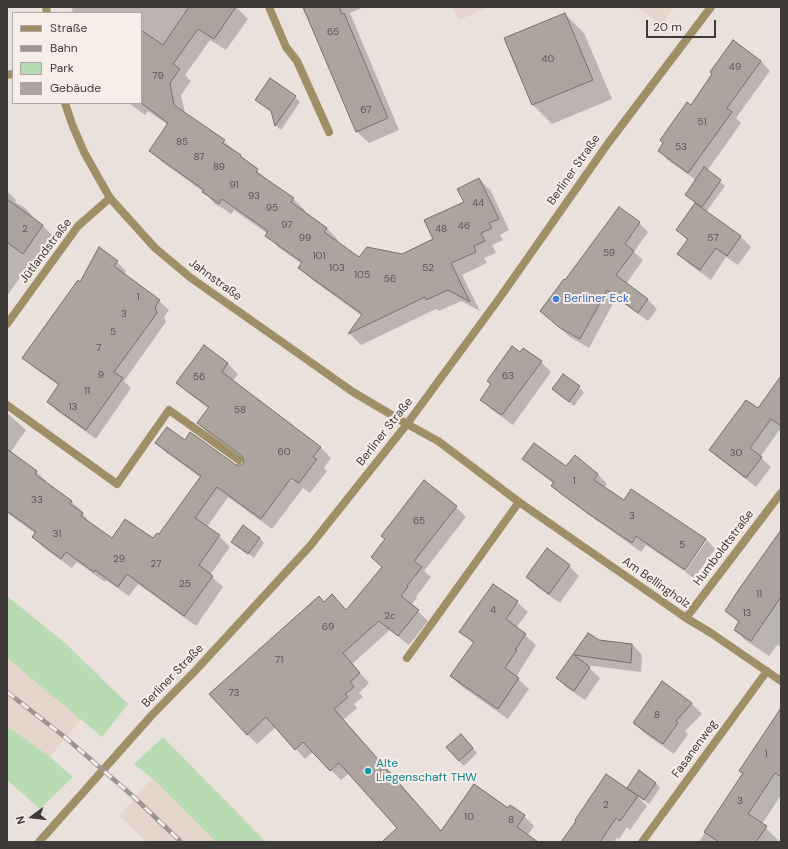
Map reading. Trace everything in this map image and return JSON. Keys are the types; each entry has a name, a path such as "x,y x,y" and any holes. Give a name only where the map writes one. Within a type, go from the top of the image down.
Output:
{"street":[{"path":"269,7 286,46 297,62 329,132"},
{"name":"Berliner Straße","path":"40,842 151,716 196,670 310,546 407,424 505,290 609,142 711,7"},
{"name":"Jahnstraße","path":"65,104 84,152 110,198 155,248 191,278 353,392 407,424"},
{"name":"Jütlandstraße","path":"7,324 78,226 110,198"},
{"path":"7,404 117,484 169,410 239,460"},
{"name":"Am Bellingholz","path":"407,424 438,441 519,502 686,618 711,633 781,681"},
{"name":"Humboldtstraße","path":"686,618 781,493"},
{"path":"407,658 519,502"},
{"name":"Fasanenweg","path":"642,842 767,671"}],"shaded area":[{"path":"453,7 490,7 459,20"},
{"path":"636,7 674,7 661,25"},
{"path":"7,658 82,719 50,757 7,726"},
{"path":"152,778 216,842 146,842 119,816"}],"green space":[{"path":"7,596 64,642 128,704 102,737 7,658"},
{"path":"7,726 50,757 73,777 40,809 7,780"},
{"path":"163,737 266,842 216,842 152,778 134,764"}],"building":[{"path":"189,7 236,7 214,39 198,29 173,64 180,69 170,83 174,105 225,140 222,143 241,155 240,156 258,169 256,172 294,198 291,202 327,228 324,232 359,257 367,247 402,254 433,239 424,220 464,202 457,189 479,178 499,219 489,223 492,228 481,233 485,241 474,246 476,252 451,263 470,302 448,290 426,300 425,297 348,334 362,314 298,268 302,262 265,236 268,231 222,199 219,204 202,192 204,190 149,151 168,123 142,104 142,31 163,45"},
{"path":"303,7 339,7 342,14 344,13 388,118 356,132"},
{"path":"565,13 593,80 532,105 504,38"},
{"path":"733,40 761,61 727,108 732,112 688,173 658,151 663,143 660,140 687,102 691,105 712,74 710,72"},
{"path":"270,78 296,96 275,126 271,111 255,100"},
{"path":"704,167 721,180 702,207 685,195"},
{"path":"7,199 43,225 23,254 7,242"},
{"path":"695,203 741,236 727,256 716,248 700,270 677,254 688,239 676,230"},
{"path":"619,207 640,222 625,244 634,251 616,275 648,299 638,313 607,290 580,339 560,328 540,311"},
{"path":"99,247 118,261 114,266 160,300 155,307 157,313 114,372 123,378 86,430 47,402 59,384 22,358 78,280 80,282"},
{"path":"204,345 228,363 222,372 321,447 313,457 317,459 299,483 291,478 261,519 217,487 195,518 220,535 199,565 213,576 184,616 127,574 118,587 95,570 94,572 66,552 61,559 32,537 36,532 7,511 7,449 37,471 35,474 72,501 70,504 83,513 81,516 112,538 125,519 153,538 157,533 159,534 201,476 155,443 167,427 185,440 190,432 236,465 242,465 244,461 242,456 197,423 209,407 176,383"},
{"path":"512,346 520,352 523,348 542,361 502,415 480,400 491,384 487,381"},
{"path":"563,374 580,386 569,402 552,389"},
{"path":"781,376 781,426 771,419 750,448 762,457 746,478 709,450 746,400 758,408"},
{"path":"534,443 566,466 575,455 598,474 594,480 624,500 631,489 706,539 685,570 636,536 632,543 590,515 551,486 554,482 522,459"},
{"path":"424,480 457,506 414,561 422,567 401,596 419,610 398,636 379,621 343,653 360,673 350,682 354,687 345,694 348,697 334,709 441,831 474,784 508,808 510,805 525,815 517,827 538,842 382,842 397,828 339,763 330,771 303,742 295,750 266,717 247,735 209,694 319,596 324,602 332,594 346,610 382,567 371,557 385,539 381,536"},
{"path":"243,525 260,538 248,554 231,542"},
{"path":"781,530 781,597 751,641 734,630 739,621 725,611"},
{"path":"547,548 570,565 549,594 526,577"},
{"path":"493,584 518,601 506,619 526,634 505,668 519,678 498,709 450,676 474,642 459,632"},
{"path":"588,633 599,640 632,644 631,663 574,655 590,667 574,691 556,678"},
{"path":"662,681 692,703 676,721 678,723 663,744 633,723"},
{"path":"781,708 781,777 775,773 748,814 767,826 756,842 719,842 704,832 743,773 739,771"},
{"path":"461,734 473,748 459,761 446,747"},
{"path":"639,770 656,783 644,800 627,788"},
{"path":"606,774 638,796 620,821 616,818 600,842 561,842 576,821 575,820"}],"railway":[{"path":"7,692 66,738 135,798 181,842"}],"place":[{"name":"Berliner Eck","path":"556,299"},
{"name":"Alte Liegenschaft THW","path":"368,771"}]}
